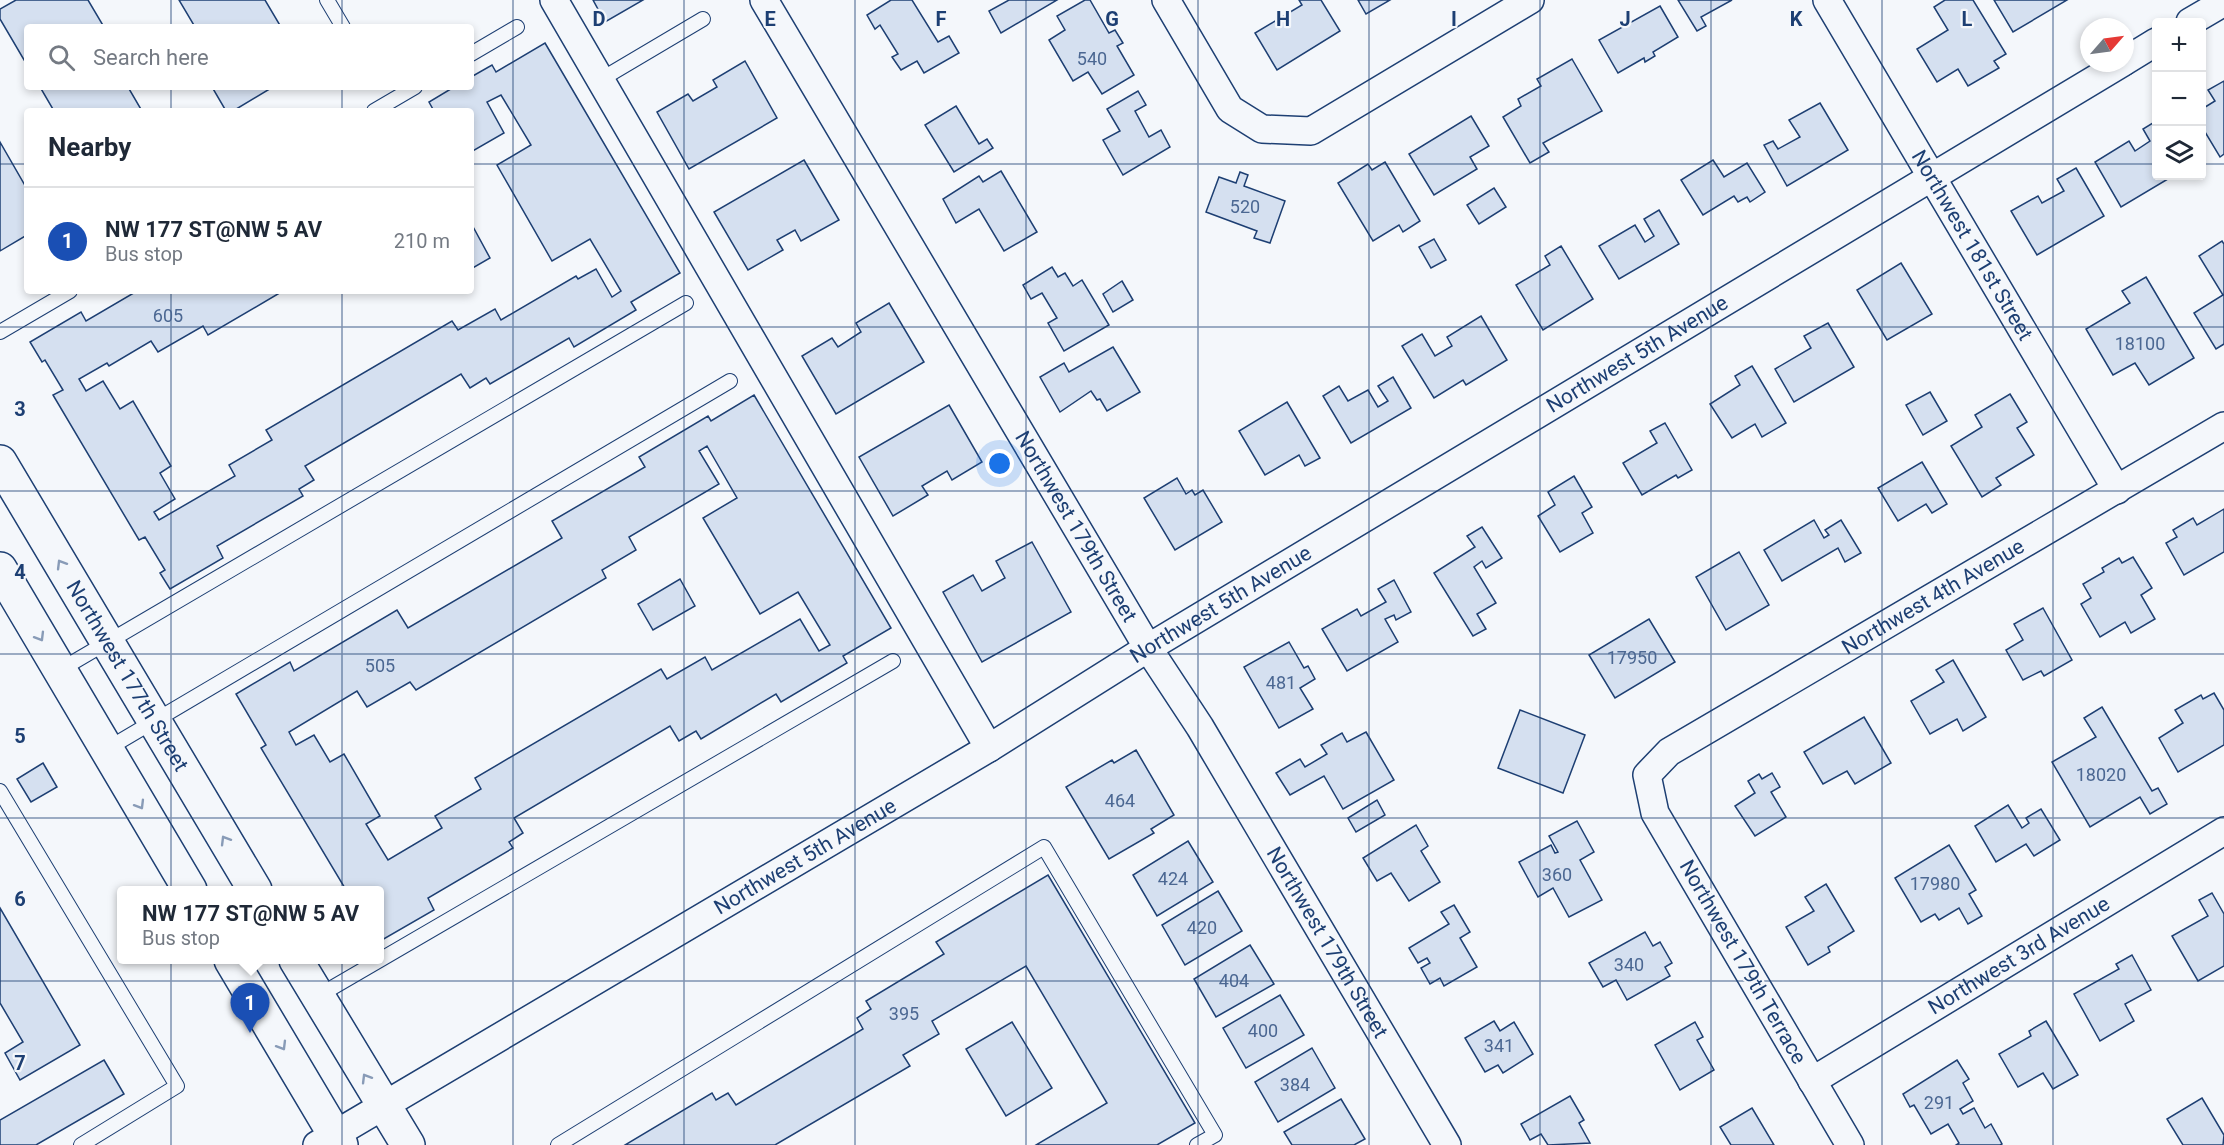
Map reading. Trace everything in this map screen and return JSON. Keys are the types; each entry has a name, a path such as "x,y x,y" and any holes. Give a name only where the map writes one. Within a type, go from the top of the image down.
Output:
{"street":[{"path":"554,0 989,748"},
{"name":"Northwest 179th Street","path":"764,0 1148,648 1200,727 1447,1145"},
{"path":"1166,0 1230,109 1262,129 1311,131 1530,0"},
{"name":"Northwest 181st Street","path":"1827,0 2117,489"},
{"path":"2197,18 2224,2"},
{"name":"Northwest 5th Avenue","path":"2134,56 2152,45"},
{"name":"Northwest 5th Avenue","path":"331,1142 383,1107 989,748 1148,648 2106,72"},
{"name":"Northwest 4th Avenue","path":"1647,775 1669,752 2224,426"},
{"name":"Northwest 177th Street","path":"0,462 252,886"},
{"path":"0,569 187,886"},
{"name":"Northwest 179th Terrace","path":"1647,775 1655,813 1850,1145"},
{"name":"Northwest 3rd Avenue","path":"1812,1081 2224,831"},
{"path":"233,964 331,1142"},
{"path":"298,964 408,1145"}],"lane":[{"path":"327,0 341,24"},
{"path":"600,80 704,19"},
{"path":"474,52 517,27"},
{"path":"380,108 410,90"},
{"path":"0,332 65,294"},
{"path":"60,670 686,303"},
{"path":"107,749 730,381"},
{"path":"384,958 893,661"},
{"path":"0,791 177,1086 81,1145"},
{"path":"558,1145 1044,847 1215,1135 1197,1145"},
{"path":"318,996 373,964"}],"building":[{"path":"16,0 88,0 102,24 24,24 24,60 0,19 0,9"},
{"path":"179,0 265,0 279,24 193,24"},
{"path":"593,0 643,0 605,22"},
{"path":"891,0 912,0 938,42 949,36 959,53 924,73 917,61 901,70 892,57 898,54 880,25 875,29 867,15"},
{"path":"1009,0 1057,0 1001,33 989,11"},
{"path":"1085,0 1090,0 1109,33 1115,30 1123,43 1117,46 1134,75 1102,94 1088,72 1073,81 1049,40 1065,30 1057,16"},
{"path":"1299,0 1321,0 1340,31 1277,70 1255,33 1302,5"},
{"path":"1358,0 1390,0 1366,14"},
{"path":"1678,0 1732,0 1701,17 1706,26 1697,31"},
{"path":"1945,0 1973,0 2006,54 1994,61 1999,68 1968,86 1958,69 1937,82 1917,49 1948,30 1934,7"},
{"path":"1994,0 2067,0 2013,32"},
{"path":"1660,6 1678,37 1653,52 1655,56 1645,62 1644,58 1618,73 1599,40"},
{"path":"545,43 680,273 631,302 636,310 574,347 569,338 490,384 486,378 470,388 461,374 305,466 314,480 299,489 303,496 217,546 223,558 170,589 160,573 165,570 145,537 139,540 53,395 63,390 45,360 42,362 30,342 81,312 86,321 132,294 278,294 208,335 203,326 158,352 151,341 109,366 107,363 79,379 86,391 103,381 120,409 133,401 171,466 160,473 175,499 154,512 159,520 235,476 229,465 272,440 266,430 452,321 458,330 495,309 501,320 576,276 578,279 596,269 612,297 621,291 590,239 552,261 497,165 531,145 501,95 487,102 504,133 474,150 474,108 432,108 429,102 449,90 474,90 474,75 492,65 496,72"},
{"path":"1572,59 1602,111 1543,143 1549,152 1530,163 1503,117 1521,106 1518,99 1541,86 1537,79"},
{"path":"745,61 777,118 689,169 657,112 688,94 693,101 717,87 713,80"},
{"path":"2224,81 2224,154 2220,157 2206,134 2206,107 2215,101 2208,90"},
{"path":"42,90 130,90 140,108 52,108"},
{"path":"214,90 268,90 238,108 224,108"},
{"path":"1138,91 1146,105 1135,111 1149,137 1161,130 1170,147 1123,175 1103,140 1120,131 1107,109"},
{"path":"1820,103 1848,150 1787,186 1764,145 1773,141 1778,149 1800,137 1789,120"},
{"path":"956,106 979,144 987,139 993,148 954,172 925,125"},
{"path":"1471,116 1489,146 1470,157 1477,169 1434,195 1409,154"},
{"path":"2152,123 2152,180 2166,180 2121,207 2095,162 2129,141 2135,151 2150,141 2143,129"},
{"path":"0,142 24,184 24,237 0,251"},
{"path":"804,160 839,220 801,241 795,230 777,240 783,250 748,270 714,212"},
{"path":"1713,160 1724,177 1747,163 1765,192 1750,202 1747,197 1738,202 1734,196 1703,215 1681,180"},
{"path":"1385,162 1420,221 1403,232 1399,225 1373,241 1338,183 1368,164 1372,170"},
{"path":"2076,168 2104,216 2037,255 2011,211 2038,196 2042,203 2064,191 2057,179"},
{"path":"1001,171 1037,232 1004,251 979,209 956,223 943,199 979,176 983,182"},
{"path":"1240,172 1248,175 1244,186 1285,201 1270,243 1254,238 1257,231 1206,212 1219,177 1236,183"},
{"path":"1494,188 1506,207 1479,224 1467,205"},
{"path":"1659,210 1679,244 1619,279 1599,246 1635,225 1645,242 1654,236 1644,219"},
{"path":"474,229 490,258 474,267"},
{"path":"1434,239 1446,260 1431,268 1419,247"},
{"path":"2222,241 2224,244 2224,344 2216,349 2194,313 2223,295 2199,256"},
{"path":"1561,246 1593,299 1543,330 1516,285 1550,265 1545,256"},
{"path":"1901,263 1932,314 1887,340 1857,290"},
{"path":"1052,267 1058,277 1065,273 1073,286 1082,280 1109,325 1064,351 1048,323 1057,318 1042,293 1031,299 1023,285"},
{"path":"2146,277 2194,358 2149,385 2135,363 2113,375 2086,329 2130,303 2122,291"},
{"path":"1122,281 1133,300 1113,312 1103,294"},
{"path":"889,303 924,362 836,414 802,356 832,338 838,347 861,332 856,323"},
{"path":"1481,316 1507,360 1466,385 1463,380 1434,398 1402,346 1422,334 1435,356 1452,346 1447,337"},
{"path":"1828,323 1854,367 1794,402 1775,369 1811,348 1804,336"},
{"path":"1113,347 1140,392 1107,411 1100,399 1097,400 1091,391 1060,412 1040,377 1064,363 1069,372"},
{"path":"1752,366 1786,423 1762,437 1755,424 1732,438 1710,404 1740,385 1735,376"},
{"path":"1393,377 1411,408 1351,443 1323,396 1339,386 1348,401 1368,390 1378,407 1388,401 1378,386"},
{"path":"1930,392 1947,421 1923,435 1906,405"},
{"path":"2010,394 2027,422 2017,428 2034,455 1996,478 2001,485 1982,497 1951,446 1982,427 1975,415"},
{"path":"754,395 891,628 843,656 847,663 781,702 776,694 701,739 696,731 679,741 670,726 514,818 523,833 509,842 513,848 428,898 434,910 384,939 384,886 344,886 261,748 266,745 236,694 290,662 294,671 397,610 408,628 562,538 552,521 645,467 639,457 708,416 711,421","holes":["707,446 737,498 703,518 760,614 798,592 830,645 819,651 800,619 712,670 705,657 667,679 661,669 475,778 481,789 435,816 442,828 388,860 366,824 380,816 344,754 330,762 314,735 296,745 289,732 357,691 367,707 410,682 416,690 606,578 602,570 636,550 629,537 719,484 699,451"]},
{"path":"1287,402 1320,458 1305,466 1299,455 1265,475 1239,431"},
{"path":"949,405 982,462 952,480 947,471 922,486 928,495 893,516 859,457"},
{"path":"1665,423 1692,470 1678,478 1676,475 1642,495 1623,463 1657,443 1650,431"},
{"path":"1922,462 1947,504 1932,513 1926,504 1898,521 1878,488"},
{"path":"1574,476 1592,507 1582,513 1593,533 1560,552 1538,516 1555,505 1548,492"},
{"path":"1177,478 1186,494 1192,490 1195,495 1203,490 1222,522 1175,550 1144,498"},
{"path":"2224,509 2224,552 2184,575 2166,543 2177,537 2173,530 2193,518 2197,525"},
{"path":"1814,520 1824,538 1829,535 1825,530 1841,520 1861,553 1845,562 1838,548 1782,581 1764,550"},
{"path":"1482,527 1502,558 1486,568 1482,561 1474,567 1496,603 1477,614 1486,629 1473,636 1434,573 1475,547 1467,536"},
{"path":"1032,542 1071,612 982,662 943,592 973,575 982,591 1005,578 996,561"},
{"path":"1739,552 1769,605 1726,630 1696,577"},
{"path":"2133,557 2152,588 2141,595 2155,619 2131,633 2125,622 2100,637 2081,604 2091,598 2083,584 2104,572 2102,568 2119,558 2122,563"},
{"path":"680,579 695,606 653,630 638,604"},
{"path":"1394,580 1411,612 1396,620 1394,615 1385,619 1398,642 1347,671 1322,629 1357,609 1361,616 1386,602 1378,589"},
{"path":"2043,608 2072,660 2044,676 2041,671 2023,680 2006,650 2023,640 2014,624"},
{"path":"1649,619 1675,662 1615,698 1589,655"},
{"path":"1289,642 1304,668 1308,666 1315,679 1300,688 1313,709 1279,728 1244,667"},
{"path":"1953,660 1986,717 1963,731 1957,719 1930,734 1911,701 1944,682 1936,670"},
{"path":"2214,693 2224,710 2224,745 2178,772 2159,738 2183,723 2175,710 2201,695 2203,699"},
{"path":"2102,707 2152,791 2158,788 2167,804 2150,814 2140,797 2090,827 2052,762 2096,737 2084,718"},
{"path":"1520,710 1585,735 1563,793 1498,768"},
{"path":"1864,717 1891,763 1855,784 1847,771 1823,784 1804,752"},
{"path":"1366,732 1394,780 1343,809 1324,776 1290,795 1276,773 1300,759 1305,767 1327,754 1321,745 1342,733 1347,742"},
{"path":"1136,750 1174,815 1151,829 1154,833 1109,859 1066,787 1112,760 1114,763"},
{"path":"43,763 57,787 31,802 17,779"},
{"path":"1772,773 1780,787 1771,792 1786,817 1755,836 1735,806 1755,793 1748,781 1759,774 1762,779"},
{"path":"1377,800 1385,815 1356,832 1348,818"},
{"path":"2008,805 2022,828 2029,823 2026,818 2041,809 2060,840 2034,856 2026,844 1996,862 1975,826"},
{"path":"1577,821 1594,852 1580,860 1602,900 1569,917 1553,888 1538,897 1519,862 1551,845 1555,853 1558,852 1549,836"},
{"path":"1416,825 1428,846 1421,851 1440,882 1409,901 1391,873 1377,881 1363,858"},
{"path":"1188,841 1213,882 1157,916 1133,875"},
{"path":"1949,845 1976,890 1969,894 1982,916 1968,924 1959,908 1939,920 1935,914 1921,922 1895,878"},
{"path":"1048,875 1195,1123 1157,1145 1036,1145 1107,1103 1026,966 932,1021 939,1034 903,1055 910,1066 775,1145 625,1145 712,1093 716,1100 728,1093 736,1105 863,1029 857,1018 871,1009 866,1001 944,954 936,942"},
{"path":"1826,884 1854,931 1828,947 1830,952 1808,965 1786,927 1814,911 1805,897"},
{"path":"1218,891 1242,931 1185,965 1162,925"},
{"path":"2212,893 2224,914 2224,966 2198,981 2172,936 2208,916 2199,900"},
{"path":"1454,905 1470,932 1460,938 1477,967 1444,986 1440,978 1430,984 1421,968 1430,963 1427,958 1418,963 1409,948 1449,924 1441,912"},
{"path":"0,908 80,1045 20,1080 5,1053 23,1042 0,1003"},
{"path":"1645,932 1653,946 1660,942 1672,963 1665,967 1670,976 1627,1000 1616,980 1603,987 1589,963"},
{"path":"1250,945 1274,984 1216,1017 1194,979"},
{"path":"2132,955 2151,990 2125,1004 2134,1021 2100,1041 2074,994 2119,969 2116,964"},
{"path":"1280,995 1304,1035 1246,1068 1223,1028"},
{"path":"1494,1021 1500,1031 1514,1022 1533,1054 1503,1073 1498,1065 1485,1072 1465,1038"},
{"path":"2046,1021 2078,1075 2053,1089 2043,1073 2018,1087 1999,1054 2031,1036 2029,1031"},
{"path":"1012,1022 1052,1088 1006,1116 966,1049"},
{"path":"1695,1022 1703,1037 1697,1040 1714,1070 1680,1090 1655,1045"},
{"path":"1312,1048 1335,1088 1278,1122 1255,1082"},
{"path":"104,1060 124,1094 36,1145 0,1145 0,1120"},
{"path":"1957,1060 1969,1079 1963,1083 1973,1101 1960,1109 1963,1114 1974,1108 1985,1128 1991,1124 2002,1144 1956,1145 1959,1143 1948,1124 1931,1134 1914,1105 1910,1107 1903,1094"},
{"path":"1570,1096 1584,1120 1579,1123 1590,1143 1548,1145 1541,1134 1530,1140 1521,1124"},
{"path":"2202,1098 2224,1135 2223,1145 2183,1145 2167,1119"},
{"path":"1341,1099 1365,1139 1354,1145 1292,1145 1284,1132"},
{"path":"1752,1108 1774,1145 1731,1145 1720,1127"}],"place":[{"name":"NW 177 ST@NW 5 AV","path":"250,1033"}]}
